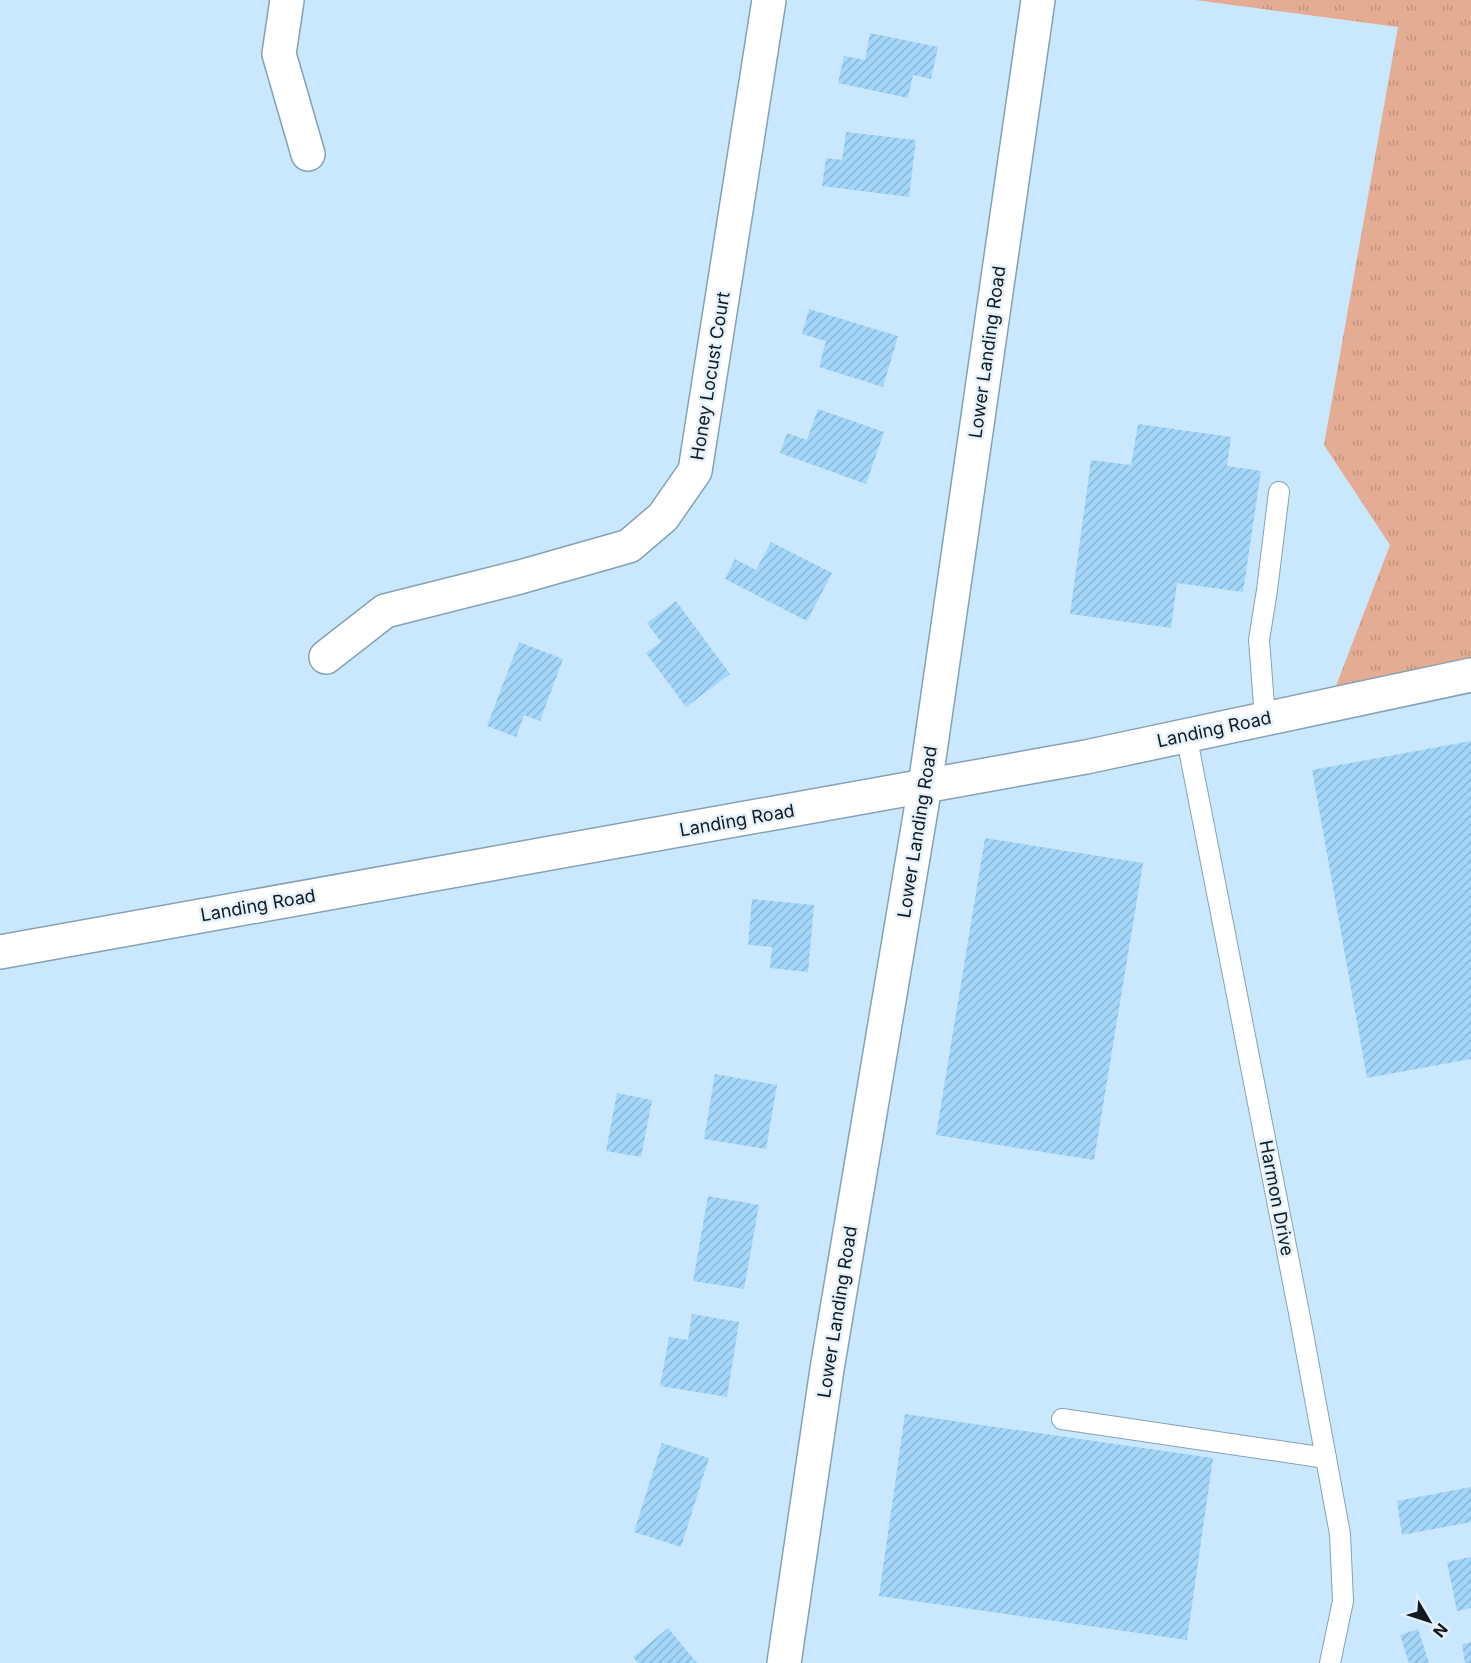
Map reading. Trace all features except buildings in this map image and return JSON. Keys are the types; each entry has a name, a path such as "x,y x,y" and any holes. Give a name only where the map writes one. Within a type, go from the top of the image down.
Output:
{"street":[{"path":"287,0 279,54 308,154"},
{"name":"Honey Locust Court","path":"326,657 385,610 520,577 628,546 663,517 695,471 769,0"},
{"name":"Lower Landing Road","path":"784,1663 827,1369 925,786 1038,0"},
{"name":"Landing Road","path":"0,952 1086,757 1471,675"}],"lane":[{"path":"1264,718 1259,640 1268,590 1279,492"},
{"name":"Harmon Drive","path":"1186,734 1295,1289 1340,1534 1343,1601 1330,1663"},
{"path":"1062,1419 1326,1458"}],"green space":[{"path":"1195,0 1471,0 1471,665 1334,691 1390,545 1324,445 1398,27"}]}
